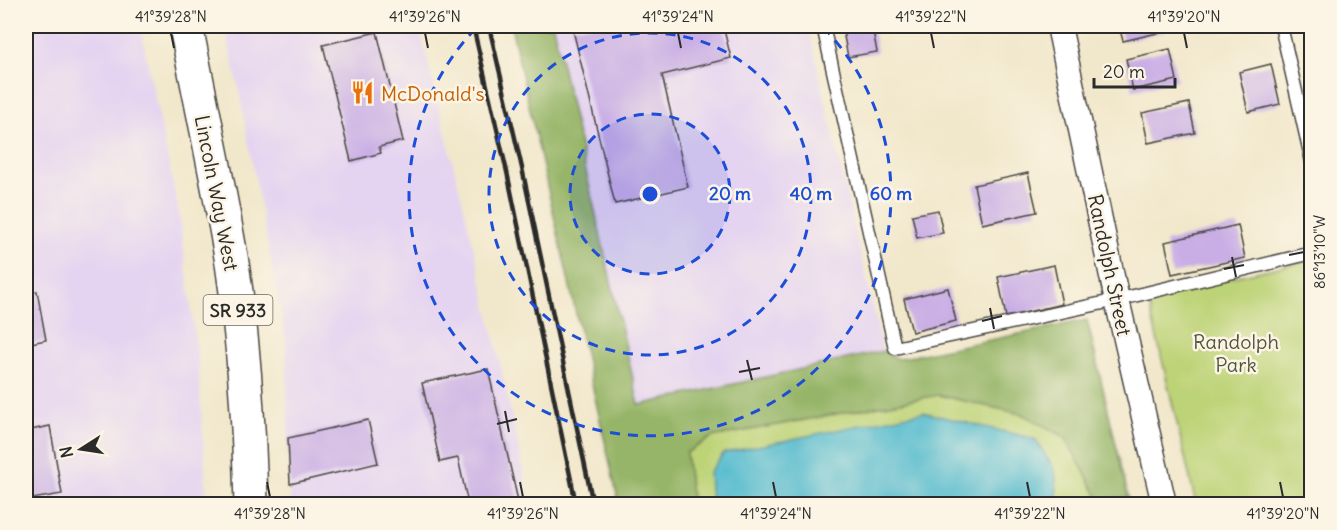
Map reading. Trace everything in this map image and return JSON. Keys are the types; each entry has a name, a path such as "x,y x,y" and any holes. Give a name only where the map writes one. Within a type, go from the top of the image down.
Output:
{"main road":[{"name":"Lincoln Way West","path":"186,26 232,264 249,436 251,504"}],"street":[{"name":"Randolph Street","path":"1059,26 1117,300 1164,504"}],"lane":[{"path":"823,26 895,348 1117,300 1311,253"},
{"path":"1281,26 1311,162"}],"shaded area":[{"path":"26,26 140,26 179,214 198,359 207,504 26,504"},
{"path":"225,26 419,26 478,265 529,504 290,504 286,341"},
{"path":"553,26 808,26 883,351 639,405"}],"green space":[{"path":"511,26 553,26 639,405 883,351 898,359 1087,320 1128,496 1101,502 1065,437 1022,414 938,395 712,437 686,453 692,504 619,504"},
{"name":"Randolph Park","path":"1311,260 1311,504 1196,504 1147,296"},
{"path":"938,395 1022,414 1065,437 1100,501 1128,496 1130,504 692,504 686,453 712,437"}],"water":[{"path":"923,412 1035,439 1055,470 1058,504 711,504 709,472 724,453"}],"building":[{"path":"572,26 723,26 731,58 662,75 688,187 615,204"},
{"path":"842,26 872,26 877,52 848,57"},
{"path":"959,26 987,26 960,32"},
{"path":"1119,26 1164,26 1166,31 1123,41"},
{"name":"McDonald's","path":"377,32 403,141 379,147 381,153 351,161 323,45"},
{"path":"1170,49 1177,80 1133,90 1126,59"},
{"path":"1271,64 1280,104 1248,112 1239,72"},
{"path":"1189,103 1195,133 1148,143 1142,113"},
{"path":"1028,173 1037,212 982,224 974,185"},
{"path":"938,210 943,233 917,238 912,215"},
{"path":"1238,225 1245,258 1172,274 1165,242"},
{"path":"1054,265 1062,304 1006,317 998,277"},
{"path":"948,288 956,321 912,332 904,299"},
{"path":"37,291 46,340 26,344 26,294"},
{"path":"488,369 518,501 500,504 468,504 458,458 440,462 422,383"},
{"path":"368,420 378,463 290,484 288,438"},
{"path":"50,426 62,494 26,500 26,431"}],"railway":[{"path":"473,26 507,172 576,504"},
{"path":"489,26 522,168 593,504"}],"place":[{"name":"McDonald's","path":"363,93"}]}
